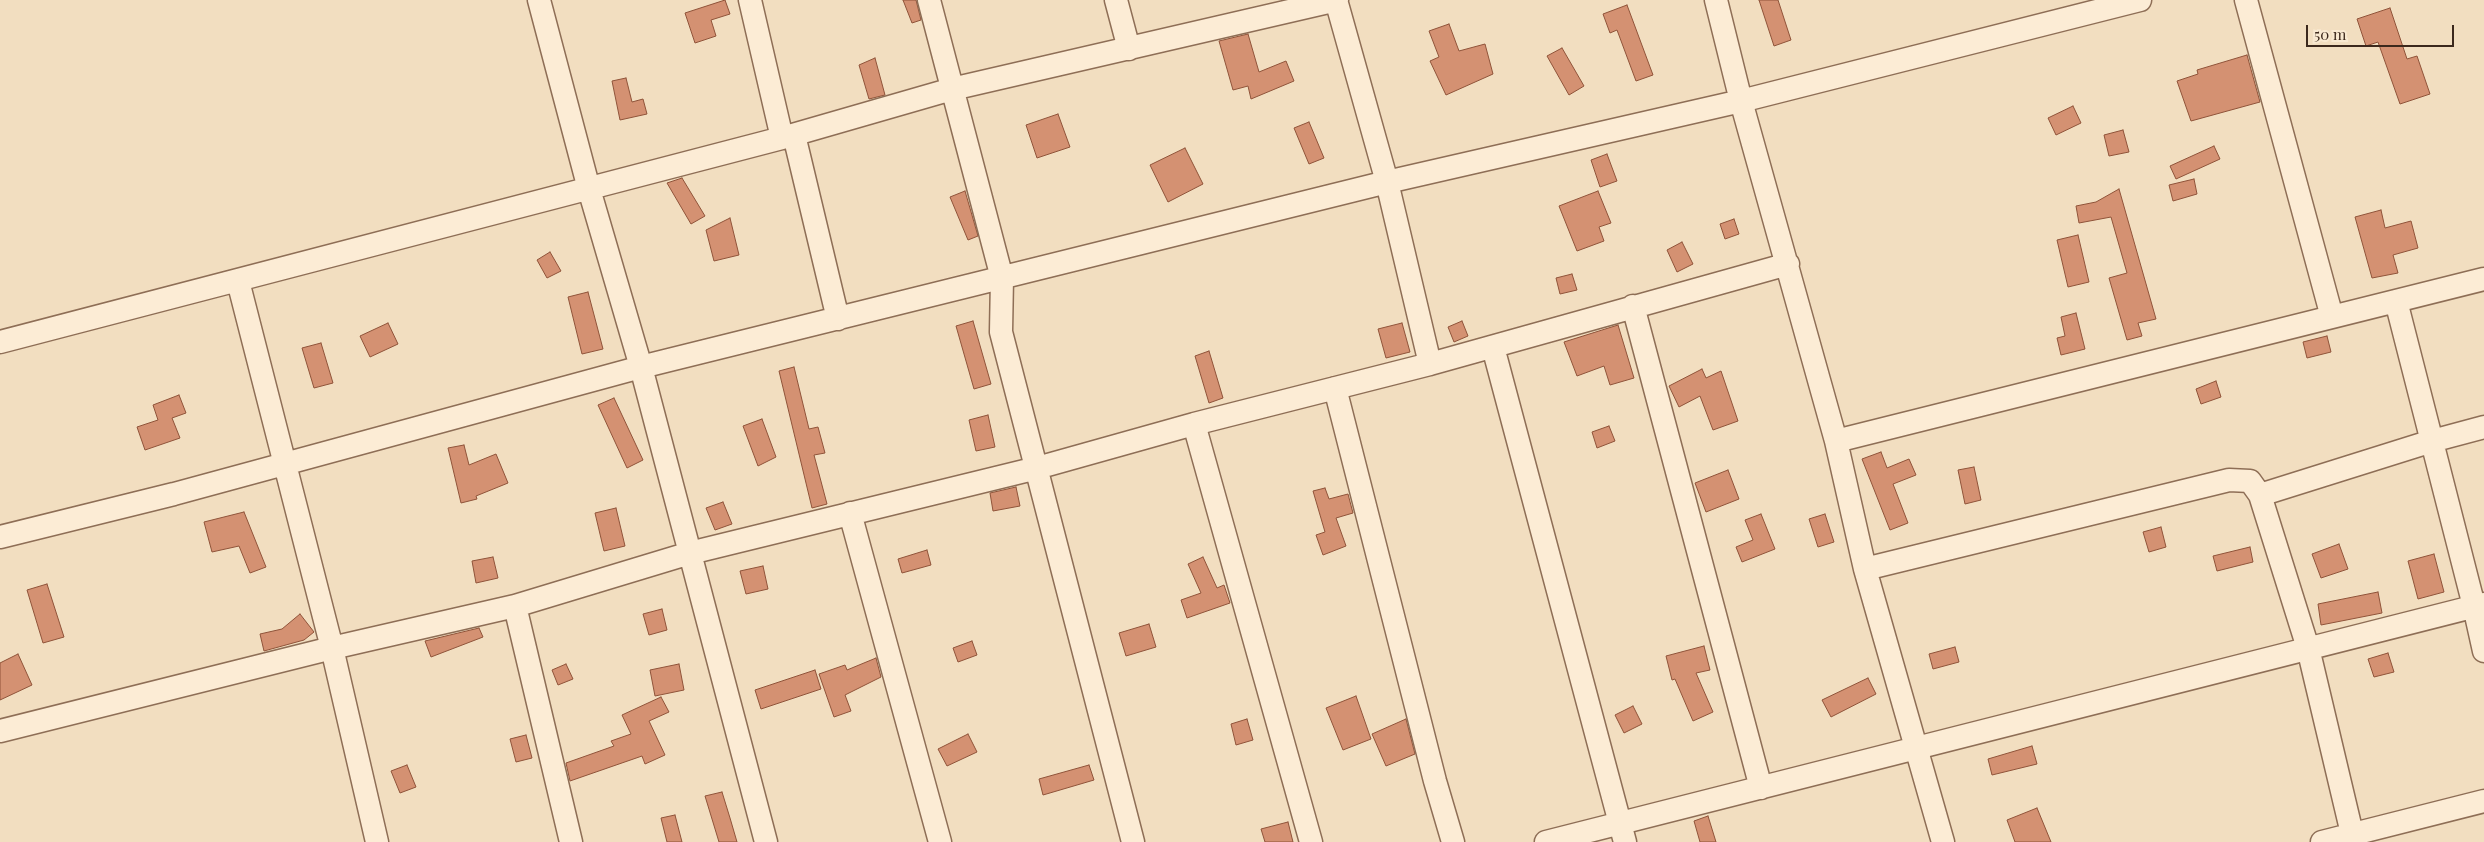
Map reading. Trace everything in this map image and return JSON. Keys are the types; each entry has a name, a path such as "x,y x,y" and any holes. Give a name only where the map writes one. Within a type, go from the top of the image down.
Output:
{"street":[{"path":"539,0 589,188 641,367 766,842"},
{"path":"750,0 838,319"},
{"path":"929,0 1002,278 1002,332 1134,842"},
{"path":"1116,0 1129,49"},
{"path":"0,342 788,137 952,89 1336,0 1387,182 1430,364"},
{"path":"1716,0 1741,101 1836,441 1866,569 1943,842"},
{"path":"0,537 286,463 641,367 1387,182 1741,101 2140,0"},
{"path":"2246,0 2332,317"},
{"path":"0,731 332,648 515,606 690,553 1036,468 1194,424 1493,347 1633,306 1788,264"},
{"path":"1836,441 2484,279"},
{"path":"238,280 332,648 377,842"},
{"path":"2396,301 2432,441 2479,605 2484,651"},
{"path":"1633,306 1760,788"},
{"path":"1493,347 1623,833"},
{"path":"1335,388 1435,781 1453,842"},
{"path":"1194,424 1311,842"},
{"path":"2260,495 2432,441 2484,427"},
{"path":"1866,569 2229,480 2250,482 2260,495 2308,648 2353,838"},
{"path":"850,513 940,842"},
{"path":"1546,842 1623,833 1760,788 2479,605"},
{"path":"515,606 571,842"},
{"path":"2322,842 2353,838 2484,800"}],"building":[{"path":"725,0 730,14 711,20 716,36 695,43 685,13"},
{"path":"903,0 916,0 921,20 912,23"},
{"path":"1759,0 1778,0 1791,40 1774,46"},
{"path":"1627,5 1653,75 1636,81 1617,30 1610,33 1603,14"},
{"path":"2390,8 2407,59 2417,56 2430,94 2400,104 2378,42 2366,46 2357,19"},
{"path":"1449,24 1459,51 1485,44 1493,74 1446,95 1430,61 1439,57 1429,31"},
{"path":"1248,34 1259,72 1286,61 1294,81 1251,99 1248,86 1233,90 1219,41"},
{"path":"1562,48 1584,86 1569,95 1547,56"},
{"path":"2247,55 2260,102 2191,121 2177,81 2198,74 2197,70"},
{"path":"875,58 885,95 869,99 859,65"},
{"path":"626,78 632,102 643,99 647,114 620,120 612,81"},
{"path":"2073,106 2081,123 2056,135 2048,118"},
{"path":"1058,114 1070,147 1037,158 1026,125"},
{"path":"1309,122 1324,158 1309,164 1294,128"},
{"path":"2123,130 2129,152 2109,156 2104,135"},
{"path":"2214,146 2220,159 2176,179 2170,166"},
{"path":"1185,148 1203,184 1168,202 1150,165"},
{"path":"1607,154 1617,181 1600,187 1591,160"},
{"path":"682,178 705,216 691,224 667,183"},
{"path":"2194,179 2197,194 2173,201 2169,185"},
{"path":"2119,189 2156,319 2138,323 2142,336 2127,340 2109,278 2127,273 2111,217 2079,223 2076,206 2096,202"},
{"path":"965,191 978,236 968,240 950,197"},
{"path":"1598,191 1611,223 1599,227 1604,241 1577,251 1559,206"},
{"path":"2381,210 2385,228 2411,221 2418,248 2393,255 2398,273 2372,278 2355,217"},
{"path":"730,218 739,255 714,261 706,230"},
{"path":"1734,219 1739,234 1725,239 1720,224"},
{"path":"2078,235 2089,282 2068,287 2057,240"},
{"path":"1682,242 1693,264 1677,272 1667,250"},
{"path":"550,252 561,271 547,278 537,260"},
{"path":"1572,274 1577,290 1560,294 1556,278"},
{"path":"588,292 603,349 582,354 568,297"},
{"path":"2076,313 2085,349 2061,355 2057,338 2065,336 2061,317"},
{"path":"973,321 991,384 974,389 956,326"},
{"path":"1462,321 1468,336 1454,342 1448,327"},
{"path":"388,323 398,344 370,357 360,336"},
{"path":"1402,323 1410,352 1386,358 1378,329"},
{"path":"1618,325 1634,378 1610,385 1604,366 1577,376 1564,342"},
{"path":"2327,336 2331,352 2307,358 2303,342"},
{"path":"321,343 333,383 314,388 302,348"},
{"path":"1209,351 1223,398 1209,403 1195,356"},
{"path":"794,367 809,429 818,427 825,453 814,455 827,504 812,508 779,371"},
{"path":"1702,369 1706,378 1721,371 1738,421 1713,430 1700,396 1679,407 1669,386"},
{"path":"2216,381 2221,397 2201,404 2196,389"},
{"path":"179,395 186,413 172,418 180,438 145,450 137,427 158,420 153,405"},
{"path":"614,398 643,460 627,468 598,405"},
{"path":"988,415 995,447 976,451 969,420"},
{"path":"762,419 776,457 758,466 743,426"},
{"path":"1609,426 1615,441 1597,448 1592,432"},
{"path":"464,445 469,465 496,454 508,483 476,496 477,499 461,503 448,448"},
{"path":"1881,452 1887,468 1909,459 1916,475 1893,484 1908,523 1890,530 1862,459"},
{"path":"1974,467 1981,500 1965,504 1958,470"},
{"path":"1728,470 1739,499 1706,512 1695,483"},
{"path":"1016,487 1020,506 993,511 990,493"},
{"path":"1325,488 1329,499 1348,494 1353,513 1336,518 1346,546 1323,555 1316,535 1325,532 1313,491"},
{"path":"723,502 732,524 715,530 706,508"},
{"path":"616,508 625,546 604,551 595,513"},
{"path":"244,512 266,567 250,573 239,546 212,552 204,522"},
{"path":"1761,514 1775,549 1742,562 1736,547 1753,540 1745,520"},
{"path":"1825,514 1834,542 1818,547 1809,519"},
{"path":"2161,527 2166,547 2149,552 2143,532"},
{"path":"2339,544 2348,569 2321,578 2312,554"},
{"path":"2250,547 2253,562 2217,571 2213,556"},
{"path":"927,550 931,565 902,573 898,559"},
{"path":"2434,554 2444,592 2418,599 2408,561"},
{"path":"493,557 498,578 476,583 472,561"},
{"path":"1203,557 1217,588 1224,585 1230,603 1187,618 1181,600 1201,593 1188,564"},
{"path":"763,566 768,589 746,594 740,571"},
{"path":"47,584 64,637 43,643 27,590"},
{"path":"2378,592 2382,613 2321,625 2318,604"},
{"path":"662,609 667,630 649,635 643,614"},
{"path":"300,614 314,632 304,640 264,651 260,634 282,629"},
{"path":"1149,624 1156,647 1126,656 1119,633"},
{"path":"479,628 483,637 431,657 425,641"},
{"path":"972,641 977,655 958,662 953,648"},
{"path":"1704,646 1710,670 1696,673 1713,712 1693,721 1675,679 1672,680 1666,656"},
{"path":"1955,647 1959,662 1933,669 1929,654"},
{"path":"2388,653 2394,672 2374,677 2368,659"},
{"path":"18,654 32,685 0,700 0,663"},
{"path":"876,658 881,677 845,695 851,711 834,717 819,674 845,665 847,670"},
{"path":"566,664 573,679 558,685 552,670"},
{"path":"679,664 684,690 655,696 650,670"},
{"path":"815,670 821,689 761,709 755,690"},
{"path":"1868,678 1876,694 1831,717 1822,700"},
{"path":"1356,696 1371,739 1343,750 1326,708"},
{"path":"661,697 669,712 649,721 665,755 645,764 642,756 570,781 566,763 614,746 611,741 631,734 622,715"},
{"path":"1633,706 1642,724 1624,733 1615,715"},
{"path":"1247,719 1253,740 1236,745 1231,724"},
{"path":"1406,719 1415,754 1386,766 1372,734"},
{"path":"968,734 977,752 947,766 938,749"},
{"path":"526,735 532,758 516,762 510,739"},
{"path":"2032,746 2037,764 1992,775 1988,759"},
{"path":"407,765 416,787 400,793 391,771"},
{"path":"1089,765 1094,780 1043,795 1039,779"},
{"path":"722,792 737,842 719,842 705,796"},
{"path":"2037,808 2051,842 2015,842 2007,820"},
{"path":"675,815 682,842 667,842 661,818"},
{"path":"1708,816 1716,842 1700,842 1694,821"},
{"path":"1288,822 1293,842 1265,842 1261,829"}]}
